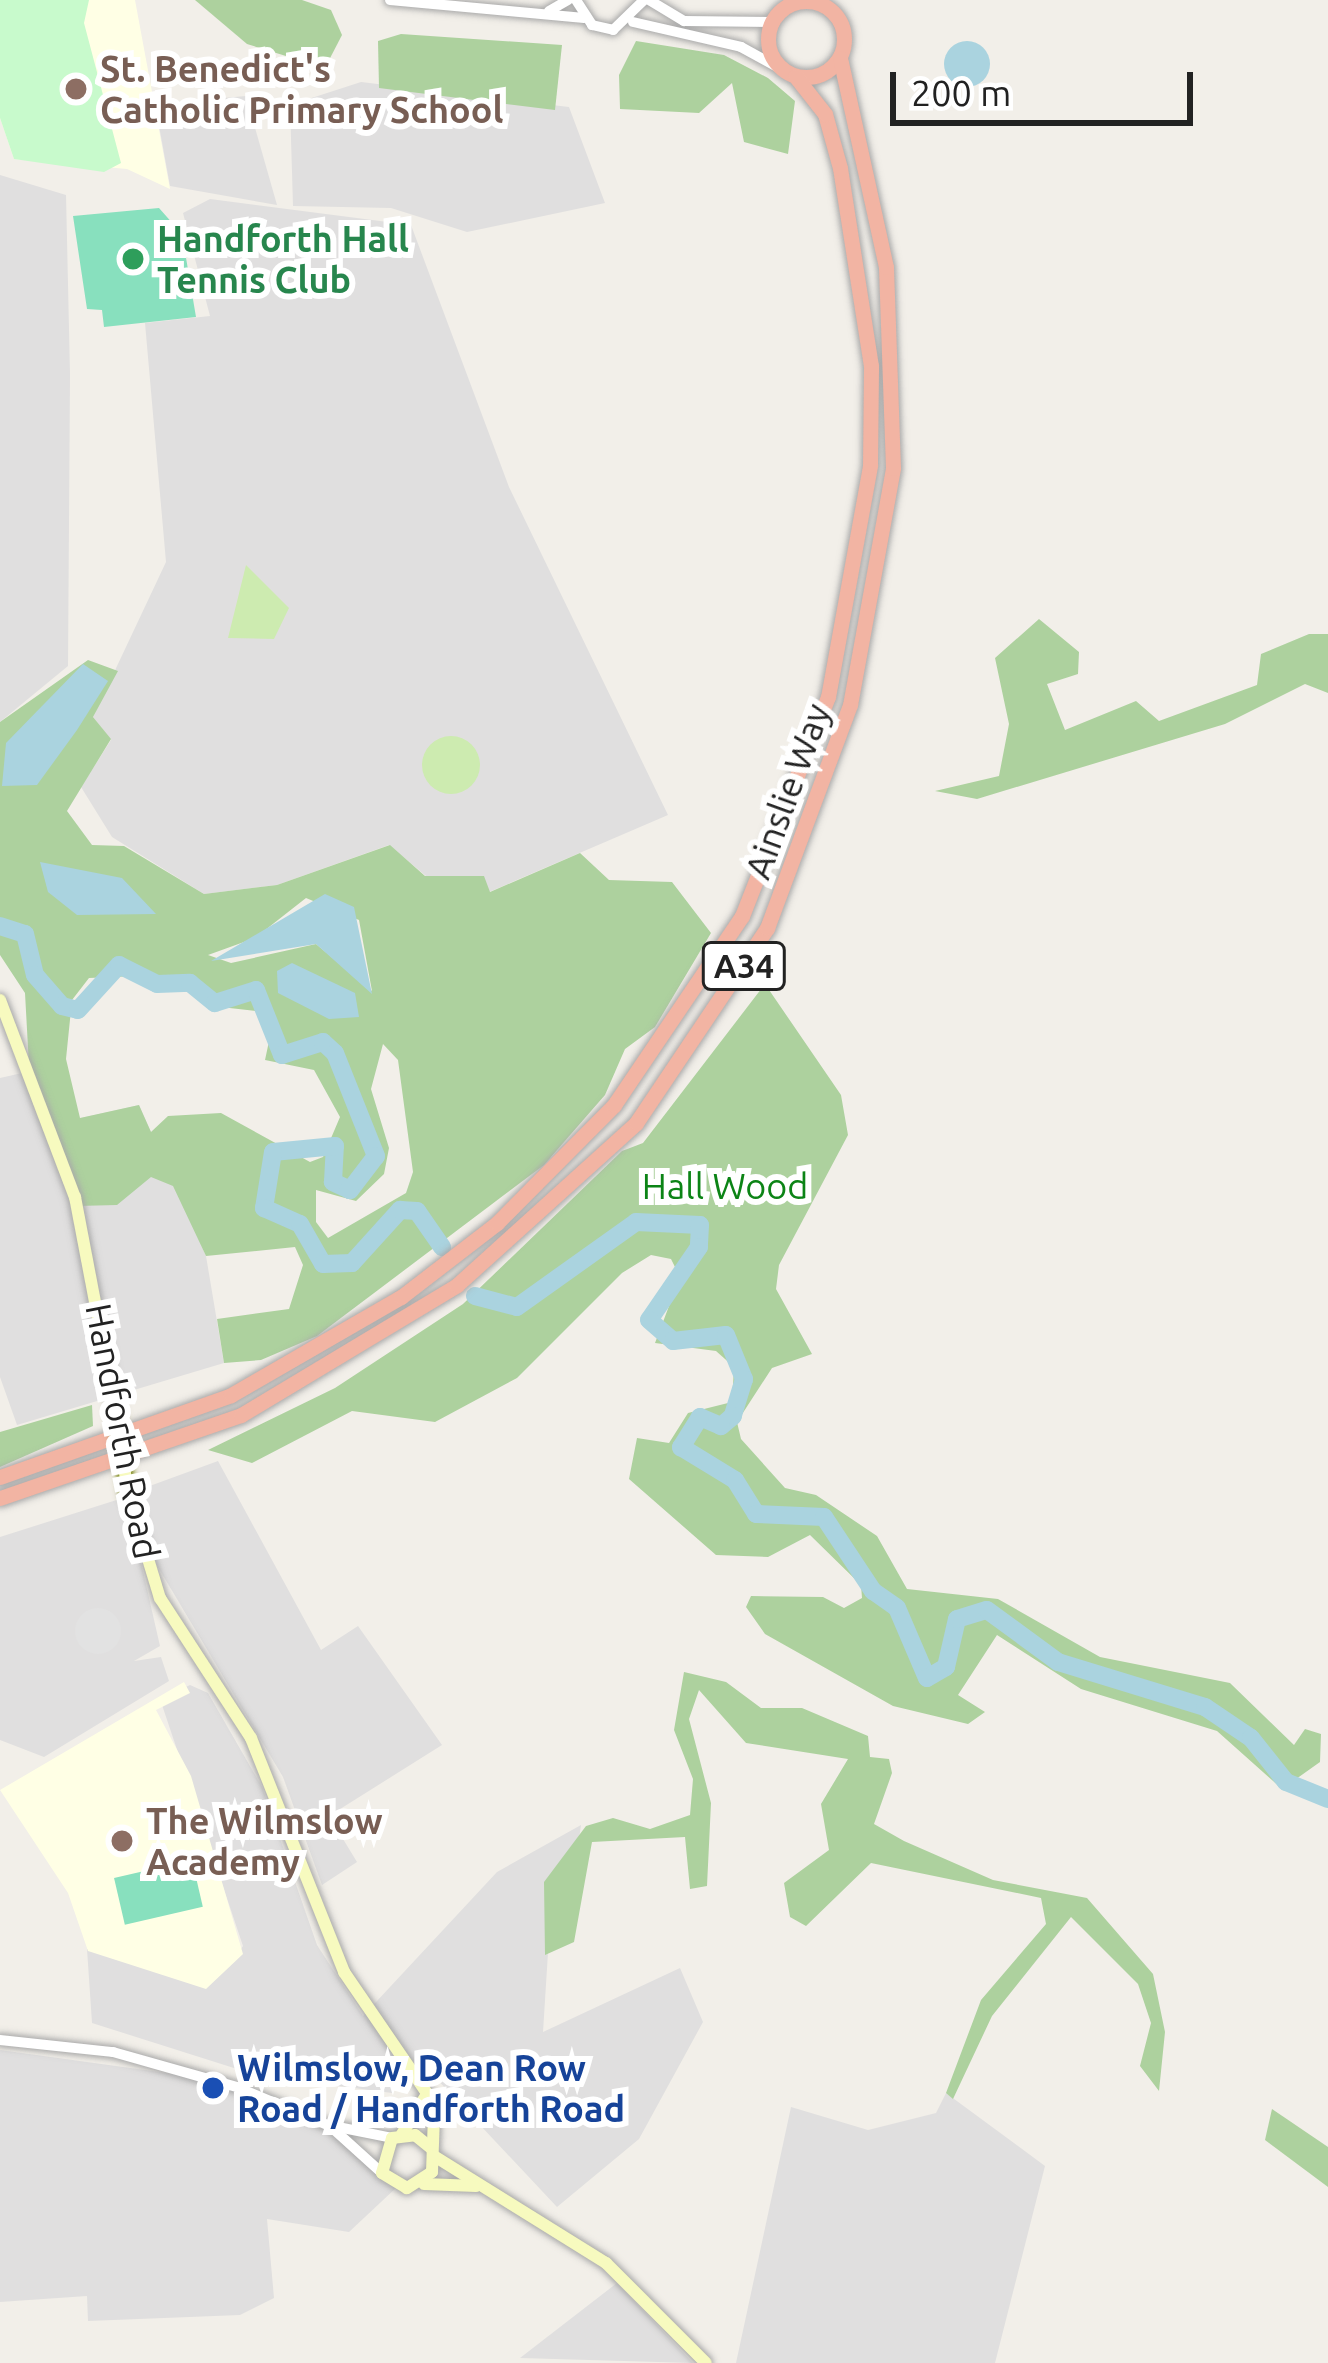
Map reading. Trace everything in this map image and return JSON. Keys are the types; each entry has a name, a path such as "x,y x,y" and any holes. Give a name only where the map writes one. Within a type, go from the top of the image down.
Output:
{"highway":[{"name":"A34","path":"789,73 769,48 775,12 799,1 825,3 845,34 840,58"},
{"path":"789,73 840,58"},
{"name":"Ainslie Way","path":"0,1498 241,1415 457,1285 636,1123 767,928 856,685 893,468 886,267 840,58"},
{"name":"Ainslie Way","path":"0,1477 231,1394 401,1297 497,1223 614,1105 742,916 828,697 870,465 871,366 841,167 825,114 789,73"}],"main road":[{"name":"Handforth Road","path":"0,1000 75,1197 128,1492 160,1598 251,1738 344,1972 428,2093"},
{"path":"428,2093 397,2136 382,2173 397,2187 477,2186"},
{"path":"422,2184 433,2152 428,2093"},
{"path":"397,2136 433,2152 477,2186 596,2255 706,2363"}],"street":[{"path":"390,0 584,18 613,30 633,22 741,47 789,73"},
{"path":"546,13 572,0 584,18"},
{"path":"633,22 647,0 684,21 775,12"},
{"path":"0,2039 146,2059 330,2126 397,2136"},
{"path":"330,2126 382,2173"}],"shaded area":[{"name":"St. Benedict's Catholic Primary School","path":"0,0 135,0 170,189 127,169 14,159 0,118"},
{"path":"361,82 569,107 605,203 467,232 391,208 293,206 290,105"},
{"path":"246,96 277,205 170,186 155,104"},
{"path":"0,175 66,195 70,374 68,666 0,722"},
{"path":"210,199 411,225 509,487 668,815 489,892 483,876 426,876 389,845 277,885 204,894 112,837 81,787 111,740 93,717 166,562 145,323 210,316 183,213"},
{"path":"31,1071 50,1125 139,1105 206,1256 224,1363 17,1425 0,1377 0,1078"},
{"path":"218,1461 321,1650 358,1626 442,1745 329,1816 357,1862 322,1885 283,1777 149,1552 137,1506 136,1491"},
{"path":"126,1497 160,1646 134,1661 161,1657 169,1681 44,1757 0,1740 0,1537"},
{"path":"98,1608 114,1615 121,1631 114,1647 98,1654 82,1647 75,1631 82,1615"},
{"name":"The Wilmslow Academy","path":"184,1682 190,1693 156,1710 191,1776 243,1954 206,1989 88,1951 68,1893 0,1790"},
{"path":"190,1685 208,1693 262,1787 317,1945 363,2016 497,1872 581,1825 574,1874 550,1921 543,2032 680,1968 703,2022 639,2139 557,2207 417,2058 392,2093 256,2075 92,2023 87,1949 236,1957 243,1946 160,1699"},
{"path":"0,2050 210,2079 298,2109 397,2187 349,2232 267,2219 274,2298 240,2315 88,2321 87,2296 0,2302"},
{"path":"946,2093 1045,2166 995,2363 736,2363 791,2107 868,2130 936,2113"},
{"path":"617,2283 693,2363 520,2358"}],"green space":[{"name":"St. Benedict's Catholic Primary School","path":"0,0 89,0 84,23 121,163 104,172 14,159 0,118"},
{"path":"195,0 302,0 331,10 342,35 327,64 309,63 247,44"},
{"path":"401,34 562,45 555,110 379,88 378,41"},
{"path":"636,41 724,55 768,78 795,101 788,154 744,142 732,83 699,113 620,109 619,75"},
{"name":"Handforth Hall Tennis Club","path":"159,208 182,234 196,317 104,327 102,310 87,309 73,216"},
{"path":"246,565 289,608 274,639 228,638"},
{"path":"1039,619 1079,652 1078,674 1047,684 1065,730 1136,701 1159,721 1257,685 1261,654 1309,634 1328,634 1328,693 1305,684 1225,724 977,799 935,791 999,776 1009,724 995,658"},
{"name":"Hall Wood","path":"88,660 118,671 93,717 111,739 67,811 92,845 124,846 204,894 277,885 390,845 425,876 484,876 490,892 580,853 609,880 672,882 711,933 655,1027 625,1049 605,1095 544,1165 317,1336 261,1360 224,1363 217,1319 289,1309 303,1265 295,1247 206,1256 173,1186 151,1177 117,1205 77,1206 29,1066 25,993 0,955 0,722","holes":["306,898 359,920 372,991 316,944 231,963 208,955 255,938","160,975 212,1006 275,1013 265,1060 314,1070 340,1117 323,1157 310,1162 221,1113 168,1116 151,1132 139,1105 80,1118 66,1059 72,1000 89,978","383,1044 398,1060 413,1172 406,1193 328,1238 316,1222 316,1190 356,1201 384,1174 389,1148 371,1089"]},
{"path":"451,736 471,745 480,765 471,785 451,794 431,785 422,765 431,745"},
{"name":"Hall Wood","path":"765,984 841,1095 848,1135 779,1265 776,1289 812,1354 772,1368 737,1422 741,1439 785,1488 816,1495 877,1536 907,1589 998,1599 1100,1657 1230,1683 1294,1745 1305,1729 1321,1734 1320,1762 1282,1789 1217,1731 1081,1689 997,1635 958,1695 985,1712 968,1724 893,1706 765,1634 746,1607 751,1596 823,1597 844,1608 862,1598 861,1585 810,1535 768,1557 716,1555 629,1479 637,1438 669,1443 688,1413 732,1402 734,1367 716,1351 655,1343 680,1277 671,1259 651,1255 622,1273 517,1378 435,1422 352,1411 252,1463 208,1450 335,1388 463,1304 622,1151 643,1143"},
{"path":"92,1405 93,1426 0,1467 0,1432"},
{"path":"684,1672 726,1682 761,1708 802,1708 868,1736 870,1757 889,1759 892,1773 874,1824 904,1841 993,1880 1087,1898 1153,1974 1165,2032 1159,2091 1140,2066 1151,2023 1138,1984 1071,1917 992,2016 953,2099 946,2093 981,2000 1046,1924 1041,1898 871,1863 806,1926 790,1917 784,1883 829,1850 821,1804 848,1759 746,1743 699,1690 689,1719 711,1803 707,1886 690,1889 685,1837 592,1842 574,1942 545,1955 544,1882 586,1826 613,1818 650,1829 690,1815 693,1779 674,1730"},
{"path":"192,1860 203,1907 125,1925 114,1878"},
{"path":"1272,2109 1328,2147 1328,2187 1265,2140"}],"water":[{"path":"967,41 984,47 990,64 984,81 967,87 950,81 944,64 950,47"},
{"path":"83,664 108,681 77,730 37,785 2,786 6,743"},
{"path":"40,862 122,878 156,914 77,915 48,892"},
{"path":"325,894 354,907 372,994 316,944 211,961"},
{"path":"292,963 355,993 359,1017 329,1019 278,993 277,971"}],"waterway":[{"path":"0,926 25,934 35,975 62,1006 78,1010 119,965 157,984 190,983 215,1003 256,990 282,1055 323,1042 335,1053 376,1156 350,1190 333,1182 335,1146 273,1152 264,1208 300,1224 323,1264 352,1263 400,1210 417,1211 442,1247"},
{"path":"475,1296 517,1307 636,1222 700,1225 699,1247 649,1320 673,1341 726,1335 744,1379 733,1416 721,1426 700,1417 681,1447 735,1480 756,1514 824,1517 873,1591 897,1608 927,1678 946,1667 957,1619 987,1610 1058,1662 1205,1707 1251,1738 1286,1782 1328,1799"}],"place":[{"name":"St. Benedict's Catholic Primary School","path":"76,89"},
{"name":"Handforth Hall Tennis Club","path":"133,259"},
{"name":"The Wilmslow Academy","path":"122,1841"},
{"name":"Wilmslow, Dean Row Road / Handforth Road","path":"213,2088"}]}
